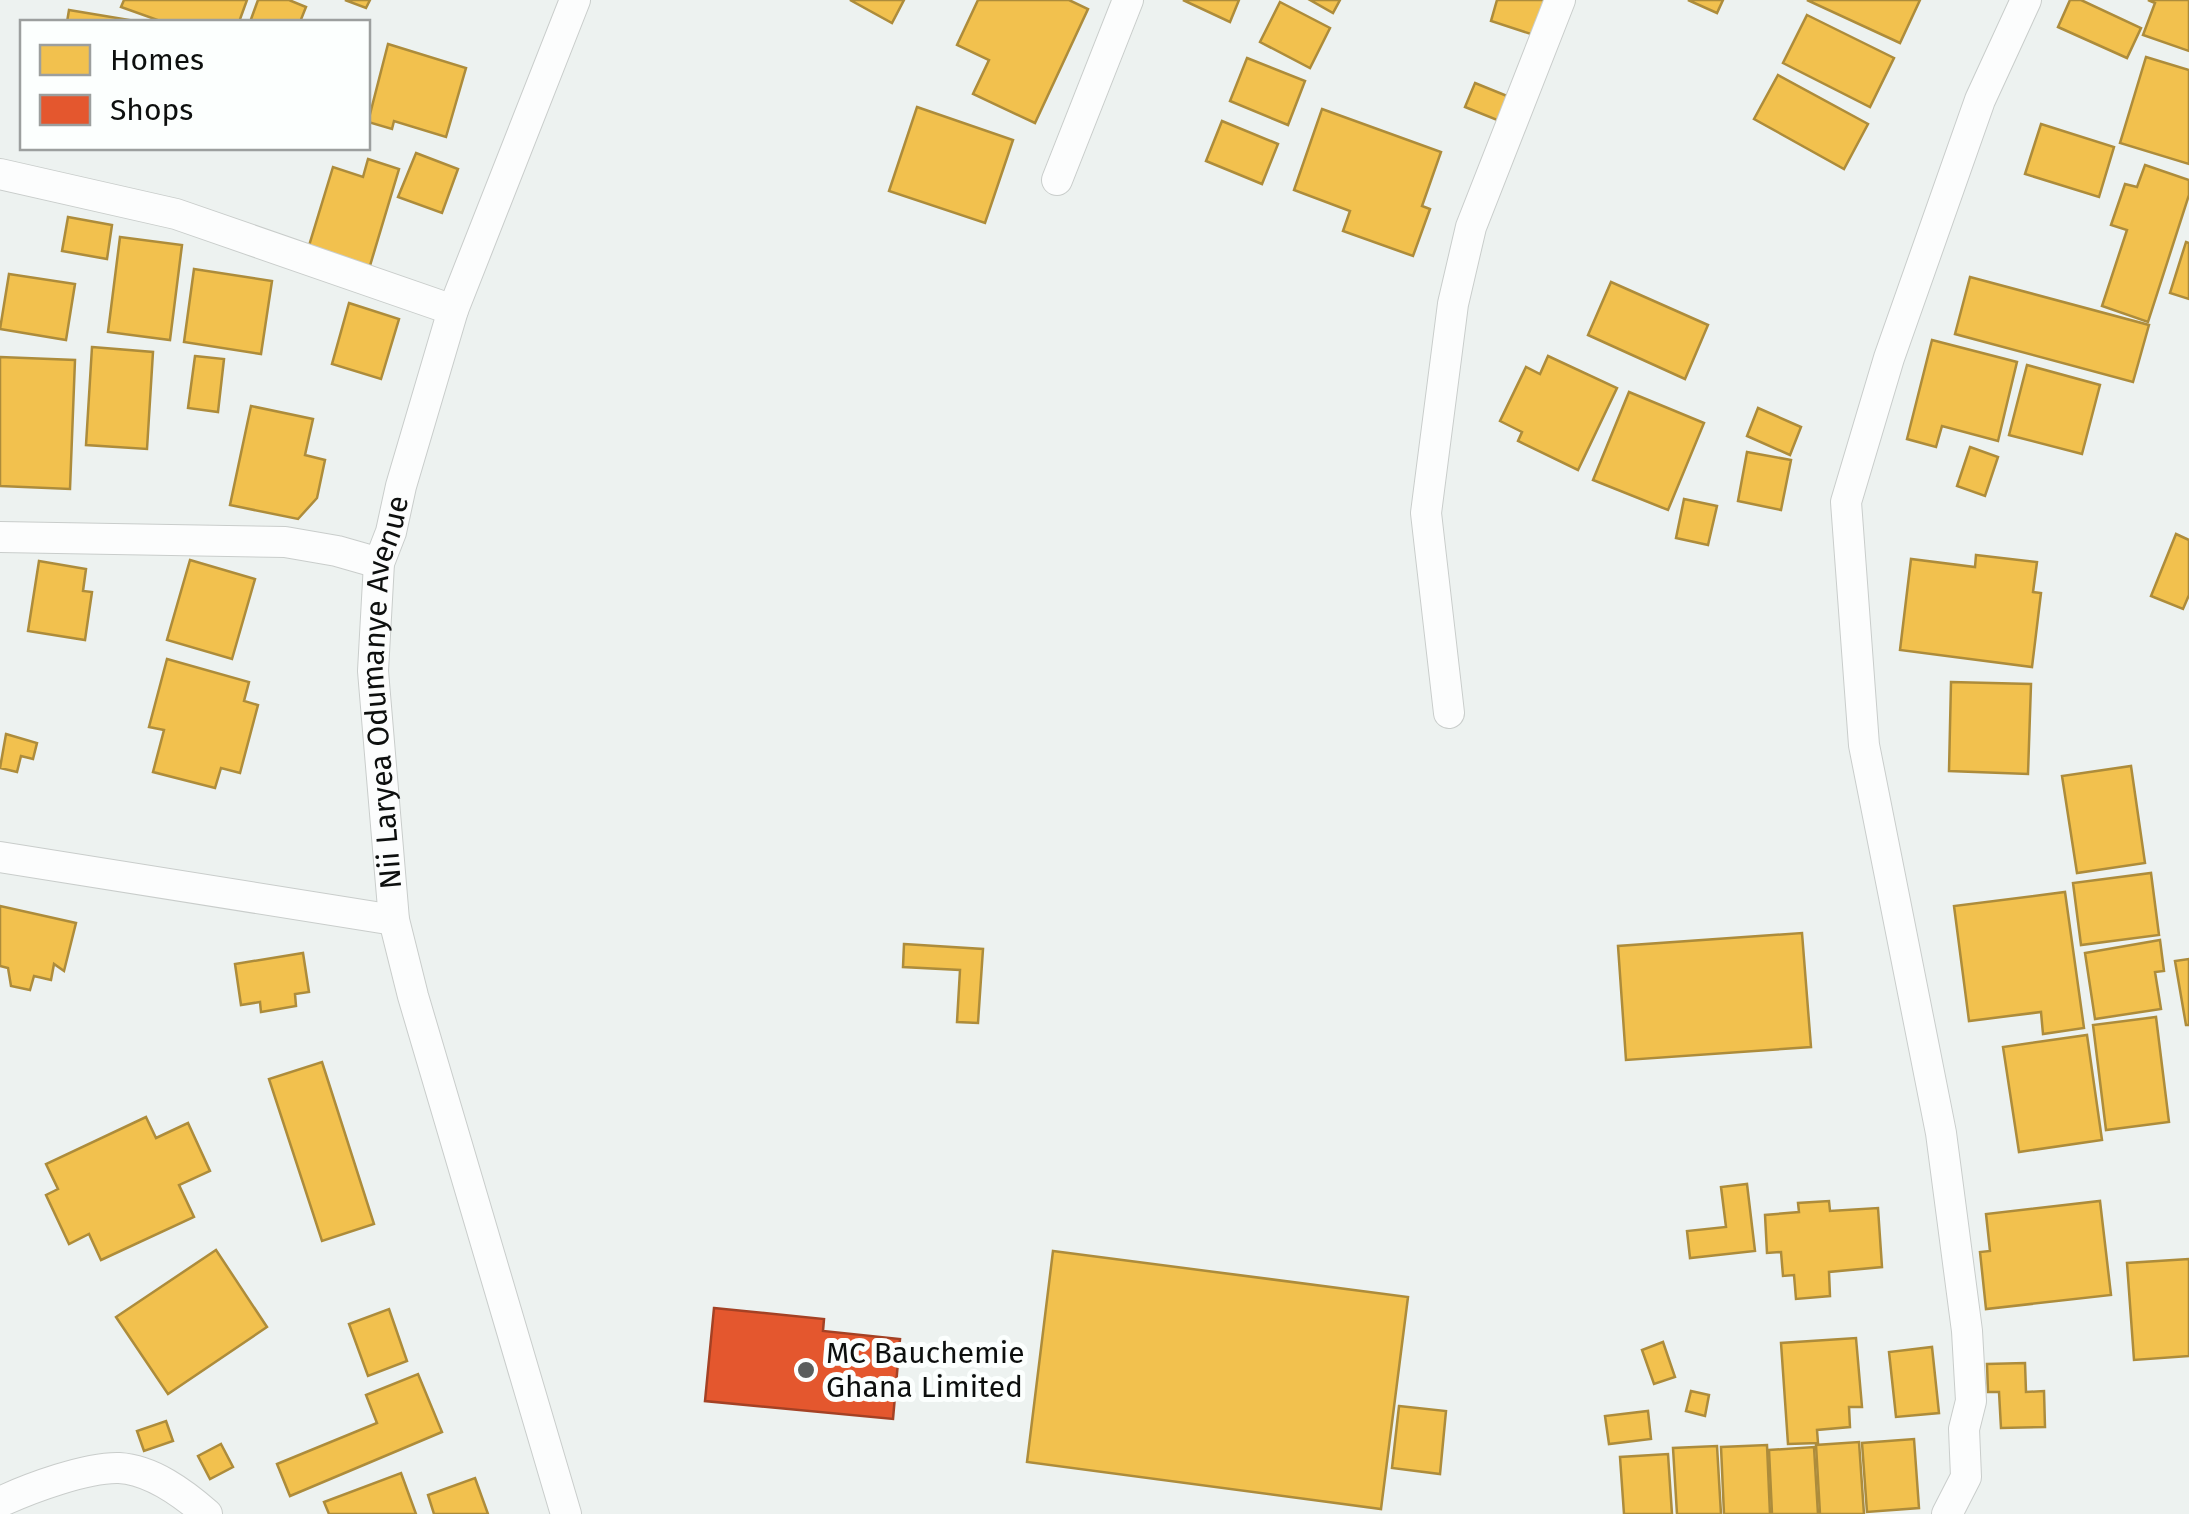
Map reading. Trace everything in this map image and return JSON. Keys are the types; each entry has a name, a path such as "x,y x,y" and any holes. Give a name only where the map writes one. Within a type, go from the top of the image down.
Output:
{"street":[{"name":"Nii Laryea Odumanye Avenue","path":"566,1514 394,920 373,671 379,563 453,310 574,0"},
{"path":"1056,180 1128,0"},
{"path":"1449,714 1426,513 1453,304 1471,227 1560,0"},
{"path":"1947,1514 1966,1477 1964,1429 1971,1401 1967,1331 1941,1133 1864,746 1846,502 1889,358 1980,100 2026,0"},
{"path":"0,174 176,214 453,310"},
{"path":"0,537 285,542 336,550 379,563"},
{"path":"0,858 394,920"},
{"path":"0,1502 57,1480 119,1468 155,1478 207,1514"}],"building: Homes":[{"path":"124,0 247,0 240,20 157,20 121,7"},
{"path":"258,0 289,0 306,7 301,20 251,20"},
{"path":"345,0 370,0 366,8"},
{"path":"850,0 904,0 892,23"},
{"path":"978,0 1069,0 1088,9 1035,123 973,94 989,60 957,45"},
{"path":"1183,0 1239,0 1230,22"},
{"path":"1310,0 1340,0 1333,13"},
{"path":"1497,0 1548,0 1537,36 1491,21"},
{"path":"1688,0 1723,0 1717,13"},
{"path":"1807,0 1920,0 1900,43"},
{"path":"2070,0 2081,0 2141,28 2127,58 2058,27"},
{"path":"2148,0 2189,0 2189,51 2143,35 2155,3"},
{"path":"1280,2 1330,28 1310,68 1260,42"},
{"path":"69,10 129,20 67,20"},
{"path":"1807,15 1894,58 1870,107 1783,63"},
{"path":"388,44 466,68 446,137 394,121 392,129 370,123"},
{"path":"2146,57 2189,70 2189,164 2120,143"},
{"path":"1247,58 1305,81 1288,125 1230,101"},
{"path":"1778,75 1868,124 1844,169 1754,119"},
{"path":"1475,83 1512,98 1502,122 1465,107"},
{"path":"917,107 1013,140 985,223 889,191"},
{"path":"1322,109 1441,152 1422,206 1430,209 1413,256 1343,231 1350,211 1294,190"},
{"path":"1222,121 1278,144 1262,184 1206,161"},
{"path":"2041,124 2114,147 2099,197 2025,174"},
{"path":"416,153 458,169 442,213 398,197"},
{"path":"368,159 399,169 369,269 308,249 333,167 363,177"},
{"path":"2145,165 2189,180 2189,195 2148,322 2102,306 2127,230 2111,225 2125,184 2137,187"},
{"path":"68,217 112,225 107,259 62,251"},
{"path":"120,237 182,245 170,340 108,332"},
{"path":"2186,242 2189,243 2189,299 2170,293"},
{"path":"194,269 272,281 261,354 184,342"},
{"path":"9,274 75,284 66,340 0,329"},
{"path":"1970,277 2149,325 2133,382 1955,334"},
{"path":"1611,282 1708,325 1685,379 1588,335"},
{"path":"349,303 399,319 381,379 332,364"},
{"path":"1932,340 2017,362 1998,441 1942,426 1936,447 1907,439"},
{"path":"92,347 153,352 147,449 86,445"},
{"path":"195,356 224,359 218,412 188,408"},
{"path":"1548,356 1617,388 1578,470 1518,441 1522,432 1500,421 1526,367 1540,374"},
{"path":"0,357 75,360 70,489 0,486"},
{"path":"2027,365 2100,385 2082,454 2009,435"},
{"path":"1629,392 1704,423 1668,510 1593,480"},
{"path":"251,406 313,419 305,455 325,460 317,498 298,519 230,505"},
{"path":"1758,408 1801,427 1790,455 1747,436"},
{"path":"1970,447 1998,457 1985,496 1957,486"},
{"path":"1747,452 1791,460 1781,510 1738,501"},
{"path":"1684,499 1717,506 1708,545 1676,538"},
{"path":"2176,534 2189,540 2189,595 2183,609 2151,596"},
{"path":"1976,555 2037,562 2033,592 2041,593 2032,667 1900,650 1911,559 1975,567"},
{"path":"190,560 255,579 232,659 167,640"},
{"path":"39,561 86,569 83,591 92,592 85,640 28,631"},
{"path":"167,659 249,682 244,701 258,705 240,773 221,768 215,788 153,772 164,730 149,727"},
{"path":"1951,682 2031,684 2028,774 1949,771"},
{"path":"6,734 37,743 33,759 21,756 17,772 0,768"},
{"path":"2131,766 2145,863 2077,873 2062,776"},
{"path":"2151,873 2159,935 2081,945 2073,883"},
{"path":"2065,892 2084,1028 2043,1034 2041,1012 1969,1021 1954,906"},
{"path":"0,906 76,923 64,971 54,964 51,980 34,976 30,990 11,986 8,968 0,966"},
{"path":"1802,933 1811,1047 1626,1060 1618,946"},
{"path":"2160,940 2164,971 2155,972 2161,1009 2095,1019 2085,953"},
{"path":"904,944 983,949 978,1023 957,1022 960,970 903,967"},
{"path":"303,953 309,992 295,994 296,1006 261,1012 260,1002 241,1005 235,964"},
{"path":"2189,959 2189,1025 2186,1025 2175,961"},
{"path":"2156,1017 2169,1122 2106,1130 2093,1025"},
{"path":"2087,1035 2102,1140 2019,1152 2003,1047"},
{"path":"322,1062 374,1224 322,1241 269,1079"},
{"path":"146,1117 156,1138 188,1123 210,1171 179,1185 194,1217 101,1260 89,1234 69,1244 46,1195 58,1189 46,1164"},
{"path":"1747,1184 1755,1251 1690,1258 1687,1231 1726,1227 1721,1187"},
{"path":"1829,1201 1830,1211 1878,1208 1882,1267 1829,1272 1830,1296 1796,1299 1794,1275 1783,1276 1781,1252 1767,1253 1765,1215 1799,1212 1798,1203"},
{"path":"2100,1201 2111,1295 1986,1309 1980,1252 1990,1251 1986,1214"},
{"path":"216,1250 267,1327 168,1394 116,1317"},
{"path":"1053,1251 1408,1297 1381,1509 1027,1462"},
{"path":"2189,1259 2189,1356 2134,1360 2127,1263"},
{"path":"389,1309 407,1361 368,1376 349,1324"},
{"path":"1856,1338 1862,1407 1849,1407 1850,1427 1817,1430 1818,1443 1788,1444 1781,1343"},
{"path":"1663,1342 1675,1377 1654,1384 1642,1350"},
{"path":"1932,1347 1939,1413 1896,1417 1889,1352"},
{"path":"2025,1363 2026,1392 2044,1391 2045,1427 2001,1428 1999,1392 1988,1392 1987,1364"},
{"path":"418,1374 442,1432 290,1496 277,1464 377,1423 366,1395"},
{"path":"1691,1391 1709,1395 1705,1416 1686,1411"},
{"path":"1399,1406 1446,1411 1440,1474 1392,1468"},
{"path":"1648,1411 1651,1439 1609,1444 1605,1416"},
{"path":"166,1421 173,1441 144,1451 137,1431"},
{"path":"1914,1439 1919,1508 1867,1512 1862,1443"},
{"path":"1859,1442 1864,1514 1820,1514 1816,1445"},
{"path":"221,1444 233,1467 210,1479 198,1456"},
{"path":"1767,1445 1770,1514 1724,1514 1721,1447"},
{"path":"1717,1446 1721,1514 1677,1514 1673,1448"},
{"path":"1814,1447 1818,1514 1772,1514 1769,1450"},
{"path":"1668,1454 1672,1514 1624,1514 1620,1457"},
{"path":"401,1473 416,1514 329,1514 324,1502"},
{"path":"475,1478 488,1514 434,1514 428,1495"}],"building: Shops":[{"path":"714,1308 824,1319 823,1331 900,1339 893,1419 705,1401"}],"place":[{"name":"MC Bauchemie Ghana Limited","path":"806,1370"}]}
